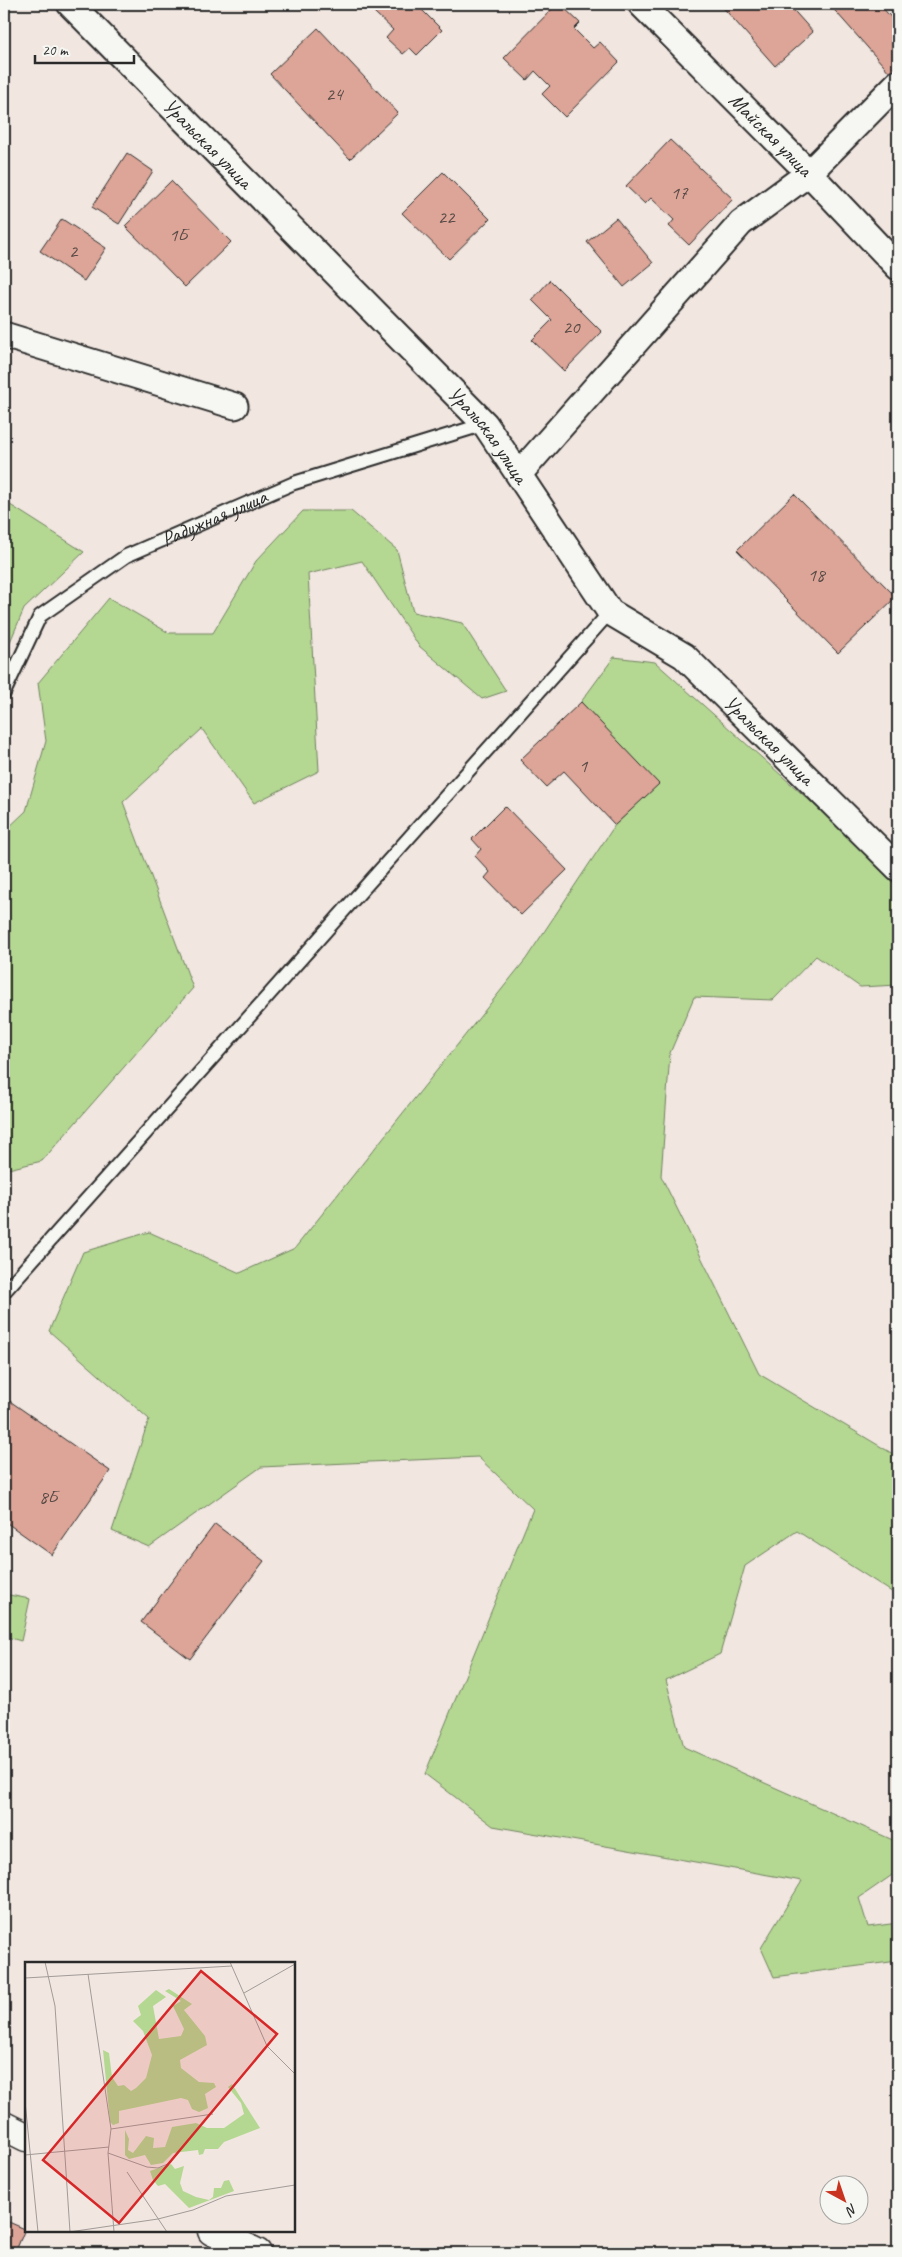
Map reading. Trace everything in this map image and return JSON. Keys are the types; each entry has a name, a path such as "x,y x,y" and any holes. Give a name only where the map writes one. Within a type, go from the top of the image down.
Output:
{"main road":[{"path":"4,2126 25,2137"},
{"path":"214,2232 257,2253"}],"street":[{"name":"Уральская улица","path":"70,4 485,424 610,612 684,656 898,868"},
{"name":"Майская улица","path":"641,4 810,173 898,267"},
{"path":"519,474 741,223 810,173 898,83"},
{"path":"4,335 236,406"}],"lane":[{"name":"Радужная улица","path":"4,693 40,616 126,556 294,483 485,424"},
{"path":"4,1292 610,612"}],"green space":[{"path":"4,501 84,552 24,609 4,656"},
{"path":"303,511 351,511 397,550 413,612 462,623 506,691 482,699 419,646 362,561 308,574 319,771 254,803 202,729 123,802 193,988 42,1161 4,1170 4,832 26,811 46,741 38,683 109,598 169,633 213,633 256,561"},
{"path":"614,657 655,662 820,810 898,888 898,985 860,987 816,956 773,1000 694,997 670,1053 661,1176 759,1374 898,1457 898,1596 797,1531 745,1566 720,1654 666,1680 684,1747 895,1841 898,1855 898,1871 859,1898 868,1927 898,1923 898,1961 774,1977 761,1948 802,1881 493,1826 425,1774 533,1509 478,1457 261,1467 149,1547 112,1531 149,1419 49,1331 83,1252 149,1232 240,1273 295,1248 526,959 615,825 658,784 581,702"},
{"path":"4,1594 30,1599 21,1641 4,1636"}],"building":[{"path":"382,4 416,4 442,30 417,55 410,48 403,54 386,38 393,30 374,12"},
{"path":"557,4 560,4 580,23 574,29 593,48 600,42 619,62 565,117 542,94 550,86 535,71 527,80 504,58"},
{"path":"720,4 788,4 813,32 775,66"},
{"path":"829,4 879,4 898,25 898,67 891,74"},
{"path":"318,28 398,113 350,159 270,74"},
{"path":"670,140 733,199 689,245 669,226 674,220 651,198 645,204 626,186"},
{"path":"127,153 153,171 119,224 92,207"},
{"path":"443,172 490,219 449,259 402,213"},
{"path":"171,181 231,242 185,287 125,226"},
{"path":"616,218 653,263 624,287 587,242"},
{"path":"62,219 106,248 84,281 40,251"},
{"path":"550,280 602,332 564,371 532,340 552,320 532,300"},
{"path":"794,494 896,597 838,653 737,550"},
{"path":"581,702 659,784 615,825 564,771 546,787 520,760"},
{"path":"505,806 567,870 521,915 485,878 490,872 475,856 481,849 472,839"},
{"path":"4,1397 110,1471 52,1555 4,1521"},
{"path":"215,1524 264,1561 190,1659 141,1622"},
{"path":"4,2220 25,2229 15,2253 4,2253"}]}
